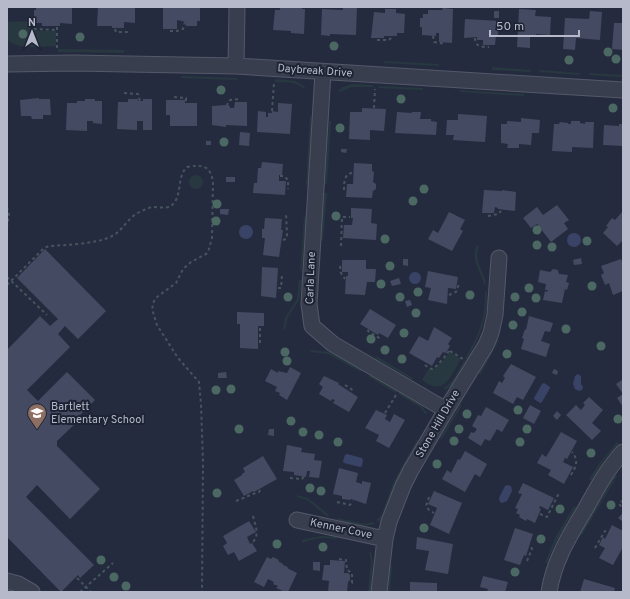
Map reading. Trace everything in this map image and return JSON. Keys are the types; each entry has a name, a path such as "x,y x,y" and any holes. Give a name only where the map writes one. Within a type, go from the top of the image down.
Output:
{"street":[{"path":"236,66 237,7"},
{"name":"Daybreak Drive","path":"7,64 74,63 236,66 623,90"},
{"name":"Carla Lane","path":"323,72 310,304 312,326 333,344 446,410"},
{"name":"Stone Hill Drive","path":"379,592 385,539 389,522 404,486 446,410 486,345 491,333 495,315 499,258"},
{"path":"549,592 554,570 565,542 606,474 623,452"},
{"name":"Kenner Cove","path":"297,520 385,539"},
{"path":"7,581 18,584 32,592"}],"path":[{"path":"32,17 32,26 35,29 57,30"},
{"path":"170,31 183,29 185,22"},
{"path":"57,27 57,48"},
{"path":"115,29 116,32 129,32"},
{"path":"433,36 434,42 445,44"},
{"path":"377,40 389,40 392,37"},
{"path":"475,38 476,43 479,46 489,47"},
{"path":"272,111 274,83"},
{"path":"374,108 375,89"},
{"path":"124,93 138,94 140,100"},
{"path":"174,97 186,98 186,103"},
{"path":"227,106 230,100 241,99"},
{"path":"7,285 44,248 49,246 78,244 113,236 130,218 140,212 152,207 170,207 173,205 180,190 183,170 187,167 205,167 210,170 212,174 212,238 208,252 191,262 183,269 176,283 157,297 154,301 152,309 157,325 178,358 199,382 203,442 202,592"},
{"path":"344,190 346,176 352,173"},
{"path":"280,176 284,176 288,180 288,189"},
{"path":"7,207 9,215 7,227"},
{"path":"488,216 498,214 500,210"},
{"path":"283,240 286,239 287,235 286,213"},
{"path":"341,246 342,217 350,217"},
{"path":"340,266 340,273 345,279"},
{"path":"278,288 281,288 282,274"},
{"path":"7,276 47,316"},
{"path":"449,295 456,292 459,284"},
{"path":"260,327 260,343"},
{"path":"369,330 368,331 381,339"},
{"path":"425,365 433,368 444,359 449,350 463,359"},
{"path":"345,385 354,391"},
{"path":"385,413 396,395"},
{"path":"571,476 577,464 576,456 572,452"},
{"path":"290,478 302,479 304,476"},
{"path":"236,501 259,492 261,489"},
{"path":"540,514 547,517 559,493"},
{"path":"429,497 426,506 428,510 434,513"},
{"path":"623,500 619,504 623,508"},
{"path":"337,502 350,505 353,502"},
{"path":"253,516 257,532 256,538 253,542"},
{"path":"595,548 604,531 607,533"},
{"path":"527,561 532,549 531,546"},
{"path":"339,559 346,560 347,570 352,573 352,583 349,583"},
{"path":"80,592 113,563"},
{"path":"77,578 91,592"}],"shaded area":[{"path":"31,21 32,27 38,31 56,31 56,46 29,47 16,45 10,42 7,38 7,22"},
{"path":"58,49 124,50 124,53 58,52"},
{"path":"384,61 439,64 439,66 384,63"},
{"path":"492,67 531,70 531,72 492,70"},
{"path":"540,70 580,73 580,75 539,72"},
{"path":"589,73 623,75 623,77 589,75"},
{"path":"181,76 237,78 237,80 181,78"},
{"path":"275,79 296,81 306,88 304,89 301,86 290,82 275,82"},
{"path":"352,84 373,85 373,87 352,87 340,92 338,91 343,87"},
{"path":"379,86 423,88 423,90 379,88"},
{"path":"460,90 524,94 524,96 460,92"},
{"path":"310,116 312,116 308,185 306,185"},
{"path":"329,121 331,121 327,184 325,184"},
{"path":"196,175 201,177 203,182 201,187 196,189 191,187 189,182 191,177"},
{"path":"324,193 327,193 323,241 321,241"},
{"path":"304,217 306,217 302,271 300,271"},
{"path":"477,245 479,247 477,257 486,284 484,284 475,261 475,251"},
{"path":"299,280 302,280 299,300 288,317 285,329 283,330 285,318 297,299"},
{"path":"485,291 487,291 487,301 485,319 476,343 467,360 465,359 474,343 483,319"},
{"path":"497,340 499,340 481,374 479,373"},
{"path":"311,350 330,352 362,370 361,372 328,354 310,352"},
{"path":"450,352 461,359 447,382 443,385 432,386 422,380 429,368 434,369"},
{"path":"376,356 413,378 412,380 375,358"},
{"path":"464,360 466,361 451,386 445,390 444,388 453,379"},
{"path":"370,375 397,391 396,393 369,377"},
{"path":"399,392 421,405 427,413 425,414 420,407 398,394"},
{"path":"460,404 462,405 442,439 440,438"},
{"path":"417,440 419,441 395,485 384,514 378,522 377,520 382,514 392,486"},
{"path":"617,442 619,444 606,457 591,481 589,479 599,464"},
{"path":"615,474 617,476 582,535 580,534"},
{"path":"297,495 308,498 329,515 328,517 307,500 297,497"},
{"path":"574,506 576,507 555,544 547,563 545,563 555,538"},
{"path":"337,518 365,524 373,522 375,524 364,526 337,520"},
{"path":"321,536 337,537 336,539 323,538 302,543 302,540"},
{"path":"371,552 373,561 371,592 368,592 371,561 369,553"},
{"path":"390,565 392,565 390,592 388,592"}],"water":[{"path":"243,225 249,225 253,229 253,235 249,239 243,239 239,235 239,229"},
{"path":"571,233 577,233 581,237 581,243 577,247 571,247 567,243 567,237"},
{"path":"413,272 417,272 421,278 417,284 413,284 409,280 409,276"},
{"path":"578,374 581,376 581,384 583,387 582,390 579,391 575,389 573,384 575,376"},
{"path":"544,383 550,388 540,403 534,398"},
{"path":"347,454 362,458 362,466 360,467 344,463 343,461 345,455"},
{"path":"505,486 511,486 512,491 507,501 502,503 500,502 499,498"}],"building":[{"path":"36,7 72,7 72,24 60,23 60,26 42,26 42,23 34,23 34,10 36,10"},
{"path":"98,7 135,7 135,23 124,22 124,28 97,26"},
{"path":"163,7 200,7 200,21 197,21 197,26 186,26 186,22 177,20 177,29 163,29"},
{"path":"280,7 302,7 302,9 305,9 304,34 291,33 291,31 273,30 275,10 280,10"},
{"path":"343,7 357,7 356,35 321,35 322,9 343,10"},
{"path":"443,8 453,9 452,43 439,42 439,33 436,33 436,36 422,35 420,18 423,18 423,14 428,14 428,10 442,10"},
{"path":"385,9 396,9 396,13 405,14 404,33 397,33 397,36 384,36 384,38 371,38 374,12 385,13"},
{"path":"519,9 536,10 535,16 551,17 550,35 530,35 530,48 517,47"},
{"path":"494,11 499,11 499,18 494,18"},
{"path":"590,11 602,12 600,40 576,38 575,50 563,49 565,18 589,19"},
{"path":"465,19 499,21 498,35 496,35 495,45 483,45 483,40 477,40 477,37 464,38"},
{"path":"614,23 623,23 623,50 612,49"},
{"path":"39,98 50,99 51,115 43,115 43,119 32,119 31,116 21,116 20,100"},
{"path":"85,99 102,101 102,124 87,121 87,131 66,130 67,103 77,103 77,101 85,101"},
{"path":"128,99 138,99 138,101 143,101 143,99 152,99 152,130 143,130 143,121 137,121 137,130 117,129 118,102 128,102"},
{"path":"166,100 185,100 185,103 197,103 197,126 170,126 170,115 166,115"},
{"path":"235,102 247,102 247,126 226,125 226,127 212,125 212,106 225,105 230,106 230,108 234,108"},
{"path":"278,103 292,104 290,134 257,132 258,111 266,112 266,117 268,117 268,113 272,113 272,111 278,112"},
{"path":"362,108 386,109 384,131 370,130 370,140 349,139 350,112 362,112"},
{"path":"397,112 421,112 420,119 431,119 431,121 437,122 436,135 395,133"},
{"path":"458,114 487,116 485,142 453,140 454,135 446,135 447,120 458,120"},
{"path":"521,118 540,120 539,133 532,133 531,145 519,144 519,148 507,148 508,144 501,143 501,124 507,124 507,121 521,122"},
{"path":"571,121 580,121 580,123 585,124 585,122 594,122 593,148 572,147 572,152 552,151 554,124 559,124 560,122 571,124"},
{"path":"619,124 623,124 623,146 603,145 604,125 619,126"},
{"path":"240,132 250,133 249,146 239,145"},
{"path":"206,141 211,141 211,145 206,145"},
{"path":"341,149 347,149 346,153 341,152"},
{"path":"262,162 283,164 282,175 279,175 279,181 286,181 285,195 253,193 254,183 257,183 258,168 261,168"},
{"path":"354,163 372,164 372,171 374,172 373,182 376,184 376,189 373,191 372,198 346,197 347,184 353,184"},
{"path":"226,177 235,177 235,182 226,182"},
{"path":"484,190 516,192 515,211 498,209 495,207 494,213 482,213"},
{"path":"557,205 569,220 564,223 568,229 551,242 537,224 531,228 523,218 537,207 543,215"},
{"path":"351,208 372,209 371,223 377,224 376,240 343,238 344,225 352,225 353,218 351,218"},
{"path":"220,209 229,209 228,215 220,214"},
{"path":"623,211 623,240 617,246 603,233 608,227 606,226 612,218 615,220"},
{"path":"449,212 465,220 460,229 463,231 452,251 428,239 433,230 438,233"},
{"path":"265,218 282,219 281,230 283,230 279,257 263,255 265,238 262,238 262,229 264,229"},
{"name":"Bartlett Elementary School","path":"45,249 106,311 78,339 65,326 58,334 70,347 27,390 38,401 67,372 95,400 77,418 79,420 57,441 57,446 100,489 70,519 37,485 26,497 94,565 80,578 78,575 61,592 7,537 7,350 40,316 50,326 58,319 17,278"},
{"path":"581,258 582,264 574,265 573,260"},
{"path":"403,259 408,259 408,266 403,265"},
{"path":"621,259 623,264 623,291 613,295 609,283 605,285 601,275 604,273 601,266"},
{"path":"342,260 366,260 366,269 376,269 375,282 367,282 365,295 345,294 346,276 348,276 348,272 342,272"},
{"path":"262,267 278,268 276,298 261,296"},
{"path":"553,269 558,270 559,274 568,275 566,282 569,283 567,290 565,289 562,303 543,300 545,291 547,292 548,290 545,290 546,284 538,282 540,270 550,272"},
{"path":"428,271 458,277 456,289 448,288 447,304 428,300 431,288 425,287"},
{"path":"399,278 401,284 392,286 390,281"},
{"path":"410,300 412,305 407,307 405,301"},
{"path":"370,309 396,325 388,338 379,333 378,335 360,324"},
{"path":"237,312 264,313 264,326 258,326 258,349 240,348 240,324 237,324"},
{"path":"529,316 553,323 550,332 545,331 541,341 550,344 546,357 521,349 524,339 522,338 525,329 526,330"},
{"path":"434,327 452,338 448,344 450,346 446,353 443,352 439,358 437,357 432,366 409,353 419,336 428,341"},
{"path":"511,364 536,377 523,400 517,397 513,404 493,393 499,381 502,383 505,378 503,376"},
{"path":"290,367 301,373 287,400 279,395 280,393 275,391 277,387 265,381 271,369 278,373 278,371 287,373"},
{"path":"554,369 558,371 557,375 552,373"},
{"path":"226,372 227,378 218,378 218,373"},
{"path":"324,376 339,383 338,384 358,397 349,412 333,403 335,400 332,399 331,401 319,394 323,387 319,384"},
{"path":"623,379 623,394 616,384"},
{"path":"623,394 623,407 617,398"},
{"path":"589,397 603,410 592,423 601,431 592,440 566,415 576,405 581,410 585,405 583,403"},
{"path":"530,405 541,411 534,424 523,418"},
{"path":"486,407 509,420 502,432 497,429 490,441 485,439 481,446 468,438 471,432 474,433 477,429 472,426 478,415 481,416"},
{"path":"376,410 387,415 385,419 390,422 394,414 405,420 389,448 376,441 379,435 365,428"},
{"path":"557,411 561,415 557,420 553,416"},
{"path":"269,429 274,429 274,436 268,435"},
{"path":"561,432 577,441 567,459 565,458 563,462 573,467 564,484 548,475 551,470 537,463 542,454 546,457"},
{"path":"287,445 302,448 301,452 315,454 314,460 322,461 319,478 309,477 310,471 307,471 306,477 294,475 294,472 283,471"},
{"path":"465,451 487,464 480,477 475,474 465,492 442,479 447,470 451,473 458,459 460,460"},
{"path":"263,456 277,479 244,496 234,480 245,472 243,468"},
{"path":"339,468 358,473 356,482 362,484 362,481 371,483 366,504 351,499 342,499 342,496 333,494"},
{"path":"523,483 554,498 548,510 540,506 539,508 541,509 535,523 527,519 526,521 519,517 520,515 516,513 518,509 515,508 522,494 518,493"},
{"path":"434,491 462,503 449,534 430,525 437,508 428,504"},
{"path":"623,513 623,522 618,518"},
{"path":"249,521 256,532 247,537 250,544 252,543 257,551 239,561 234,552 228,555 223,546 227,543 223,536"},
{"path":"612,525 623,531 623,547 613,565 599,558 605,548 599,545 603,537 605,539"},
{"path":"515,528 533,534 526,556 524,555 520,565 504,560"},
{"path":"417,537 453,544 448,574 425,570 429,551 416,549"},
{"path":"267,557 271,559 273,557 279,560 278,561 283,565 288,567 287,568 297,573 288,592 276,588 278,586 273,584 274,582 268,579 264,587 254,582"},
{"path":"330,560 345,561 344,573 348,573 350,575 347,592 328,592 329,581 322,580 324,565 330,565"},
{"path":"313,562 320,562 320,571 313,570"},
{"path":"483,576 508,582 505,592 487,592 488,589 480,587"},
{"path":"584,579 615,588 614,592 580,592"},
{"path":"410,582 437,583 437,592 410,592"}],"place":[{"name":"Bartlett Elementary School","path":"37,430"}]}
